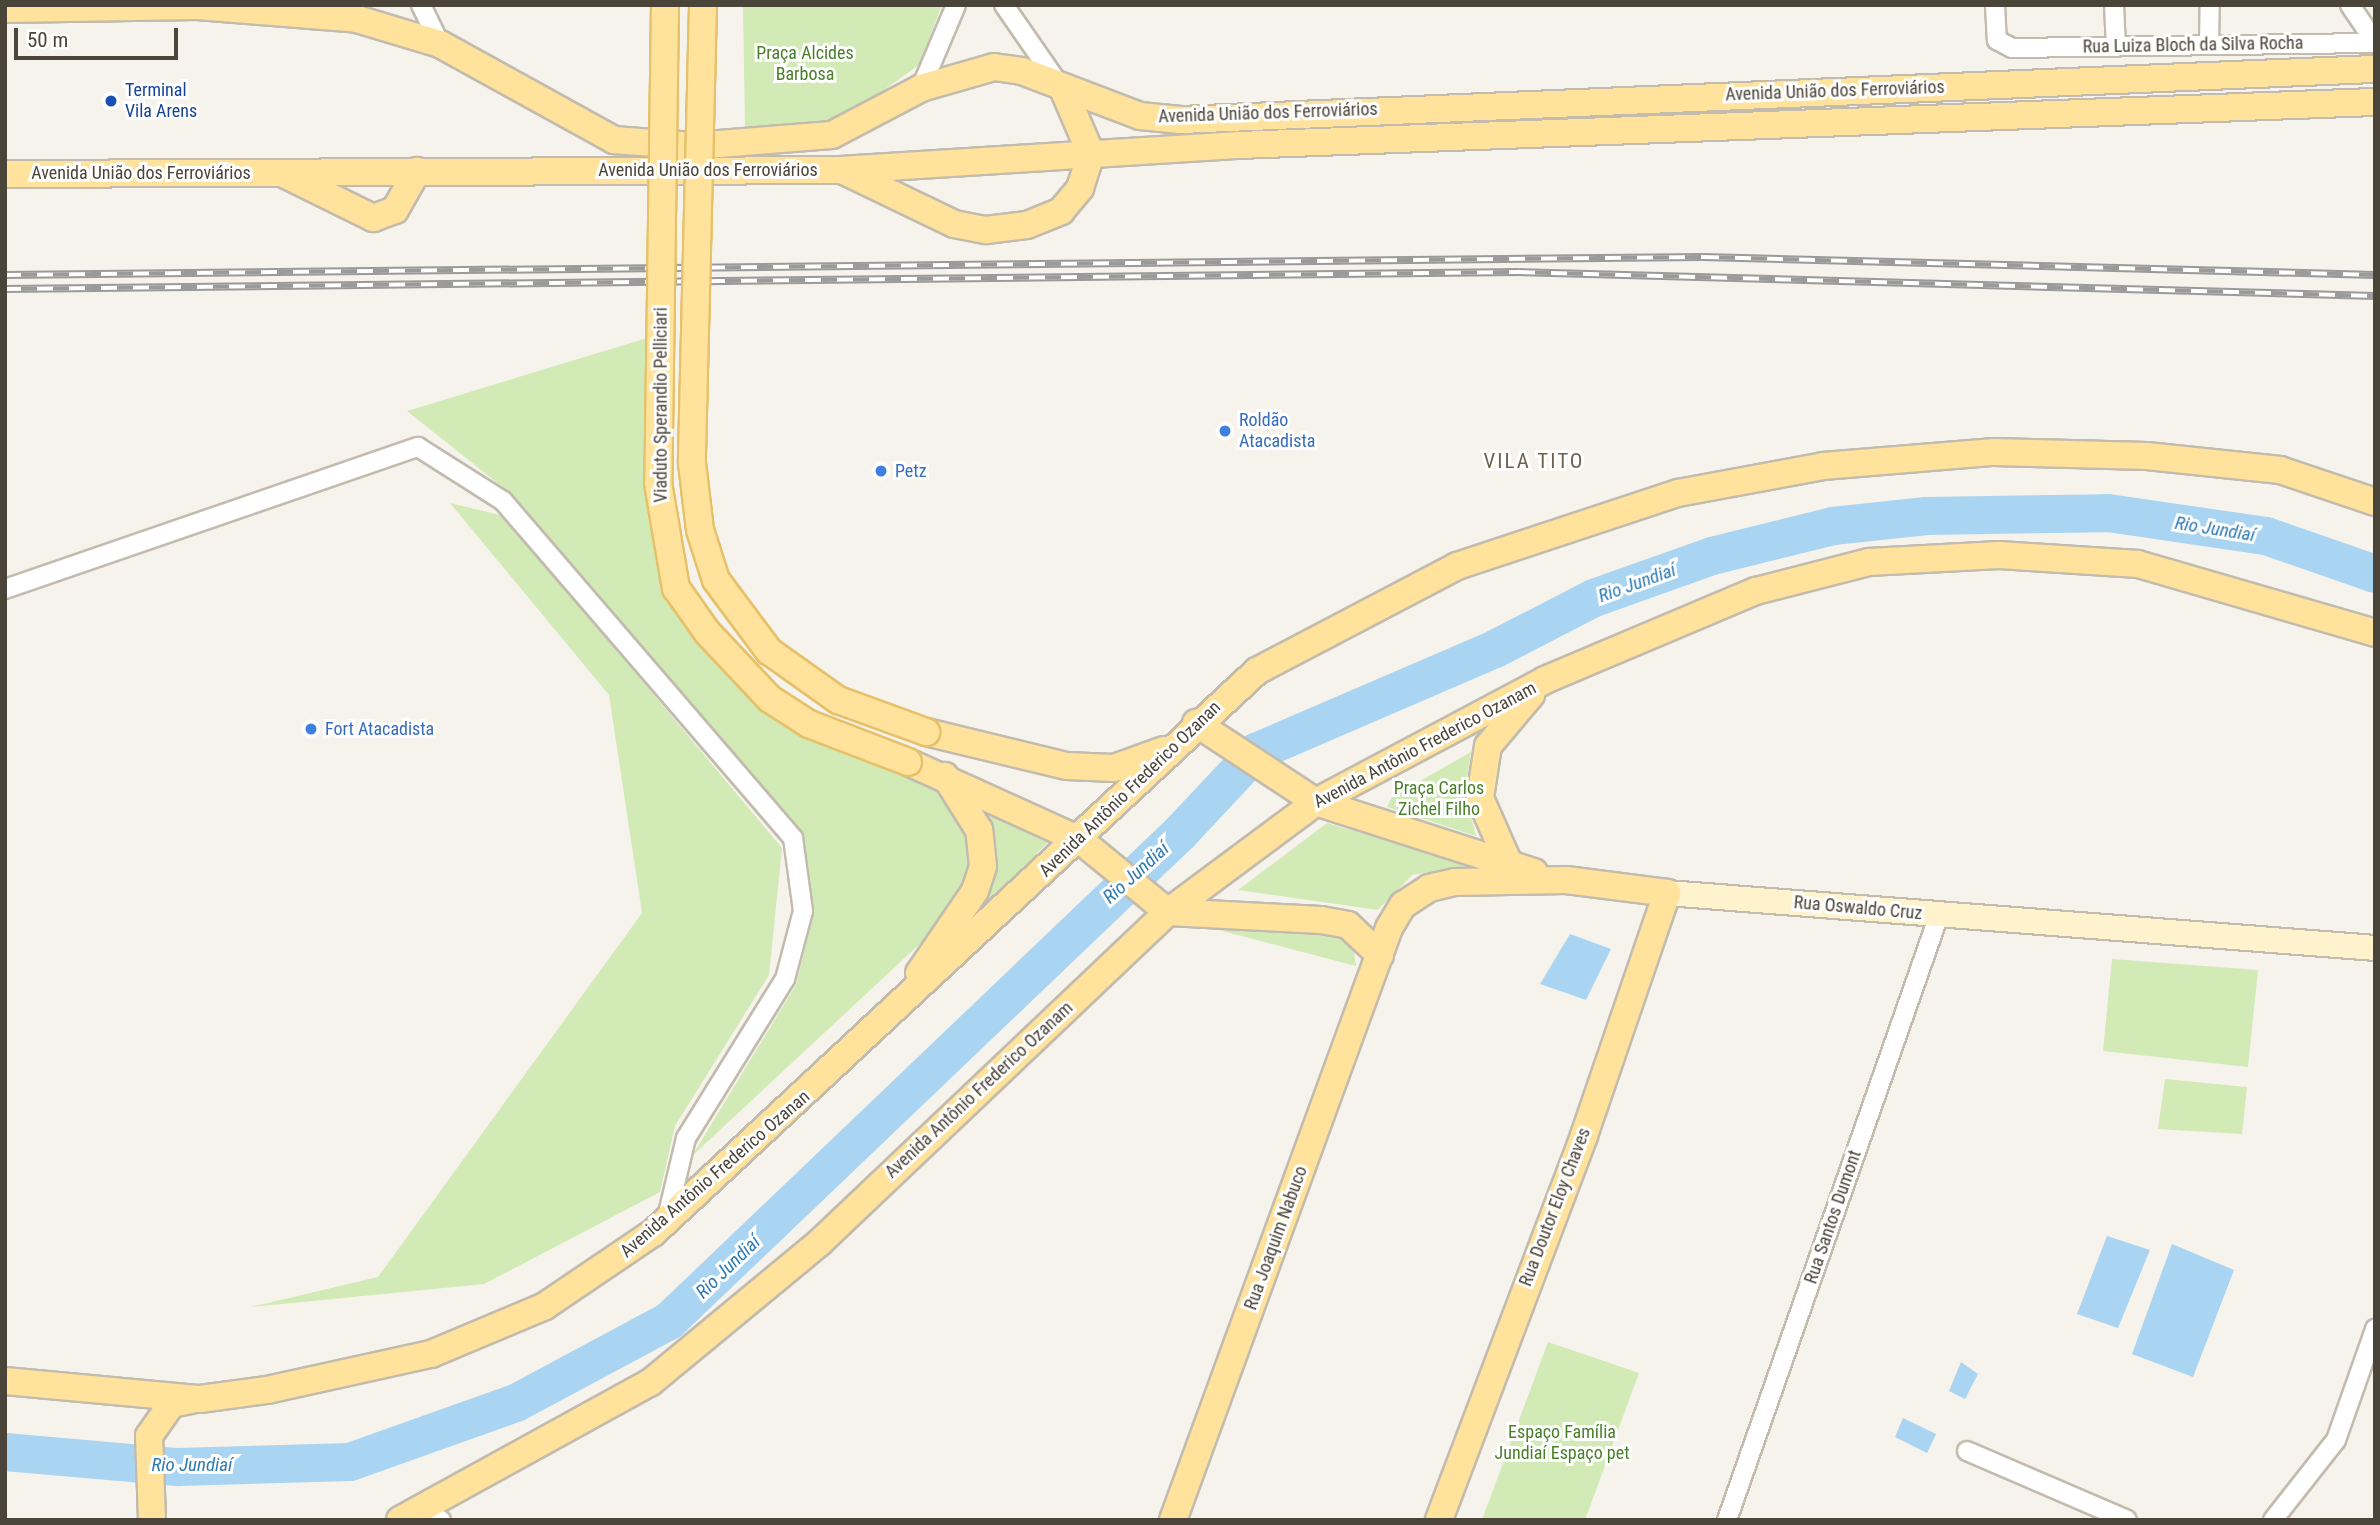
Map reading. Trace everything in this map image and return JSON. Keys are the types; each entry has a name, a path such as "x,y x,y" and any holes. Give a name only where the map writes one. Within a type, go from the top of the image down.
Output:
{"main road":[{"name":"Viaduto Sperandio Pelliciari","path":"665,5 658,483 676,588 707,632 770,699 808,724 945,776 1080,840 1107,859 1163,908"},
{"name":"Viaduto Sperandio Pelliciari","path":"703,5 692,463 700,530 716,580 769,652 838,699 926,732 1067,766 1114,768 1172,747"},
{"name":"Avenida União dos Ferroviários","path":"5,9 296,10 358,19 440,44 573,121 636,144 831,135 921,88 994,67 1022,71 1065,91 1140,116 1181,120 2375,69"},
{"path":"841,170 954,224 986,230 1027,225 1061,211 1080,188 1091,154 1065,91"},
{"name":"Avenida União dos Ferroviários","path":"5,174 841,170 1091,154 2375,102"},
{"path":"281,172 373,218 395,210 417,172"},
{"name":"Avenida Antônio Frederico Ozanan","path":"5,1381 200,1399 346,1374 488,1332 599,1274 667,1221 881,1026 1080,840 1196,723 1257,671 1457,566 1678,493 1791,472 1994,452 2147,456 2280,470 2375,502"},
{"name":"Avenida Antônio Frederico Ozanam","path":"421,1516 651,1382 820,1242 1163,908 1316,802 1545,680 1756,591 1869,562 1921,559 1999,555 2138,564 2375,633"},
{"path":"1510,866 1480,798 1488,746 1545,680"},
{"path":"1196,723 1282,783 1316,802 1510,866 1566,880"},
{"path":"881,1026 969,900 983,866 979,830 945,776"},
{"name":"Rua Oswaldo Cruz","path":"1380,956 1403,905 1429,888 1566,880 1667,893 2375,948"},
{"name":"Rua Doutor Eloy Chaves","path":"1440,1520 1667,893"},
{"path":"1163,908 1321,920 1348,926 1380,956"},
{"name":"Rua Joaquim Nabuco","path":"1173,1520 1380,956"},
{"path":"152,1520 149,1436 172,1404 200,1399"}],"street":[{"path":"421,5 440,44"},
{"path":"921,88 956,5"},
{"path":"1004,5 1065,91"},
{"name":"Rua Luiza Bloch da Silva Rocha","path":"1995,5 1997,40 2012,48 2375,42"},
{"path":"2114,5 2116,47"},
{"path":"2210,5 2210,44"},
{"path":"2350,5 2375,42"},
{"path":"5,589 418,447 503,501 793,838 803,911 785,979 686,1138 667,1221"},
{"name":"Rua Santos Dumont","path":"1727,1520 1939,915"},
{"path":"2273,1520 2310,1480 2336,1440 2375,1329"},
{"path":"1968,1451 2127,1520"}],"green space":[{"name":"Praça Alcides Barbosa","path":"743,5 942,5 919,65 854,111 808,126 745,128"},
{"path":"647,338 648,498 662,584 683,625 788,728 941,786 972,835 966,882 939,926 692,1156 796,985 813,916 801,837 515,497 407,411"},
{"path":"450,503 504,516 782,848 769,975 675,1126 660,1192 484,1284 251,1307 378,1277 642,913 609,695"},
{"name":"Praça Carlos Zichel Filho","path":"1471,752 1465,794 1476,836 1387,807 1392,797"},
{"path":"963,792 1056,834 945,947 979,895"},
{"path":"1327,823 1473,865 1412,875 1378,910 1238,890"},
{"path":"1241,923 1333,933 1352,940 1356,966 1211,928"},
{"path":"2112,959 2258,970 2248,1067 2103,1051"},
{"path":"2165,1079 2247,1087 2242,1134 2158,1129"},
{"name":"Espaço Família Jundiaí Espaço pet","path":"1548,1342 1639,1373 1585,1520 1482,1520"}],"water":[{"path":"1570,934 1611,949 1586,1000 1540,984"},
{"path":"2107,1236 2150,1250 2118,1328 2077,1314"},
{"path":"2172,1244 2234,1270 2193,1377 2132,1354"},
{"path":"1961,1362 1978,1374 1965,1399 1949,1391"},
{"path":"1903,1418 1936,1434 1927,1453 1895,1437"}],"waterway":[{"name":"Rio Jundiaí","path":"5,1452 178,1467 350,1462 516,1403 669,1321 1180,833 1256,752 1495,649 1594,598 1712,556 1833,526 1926,516 2108,513 2266,536 2375,574"}],"railway":[{"path":"5,275 1703,257 2375,275"},
{"path":"5,289 1519,272 2375,296"}],"place":[{"name":"Terminal Vila Arens","path":"111,101"},
{"name":"Roldão Atacadista","path":"1225,431"},
{"name":"Petz","path":"881,471"},
{"name":"Fort Atacadista","path":"311,729"}],"district":[{"name":"VILA TITO","path":"1534,461"}]}
